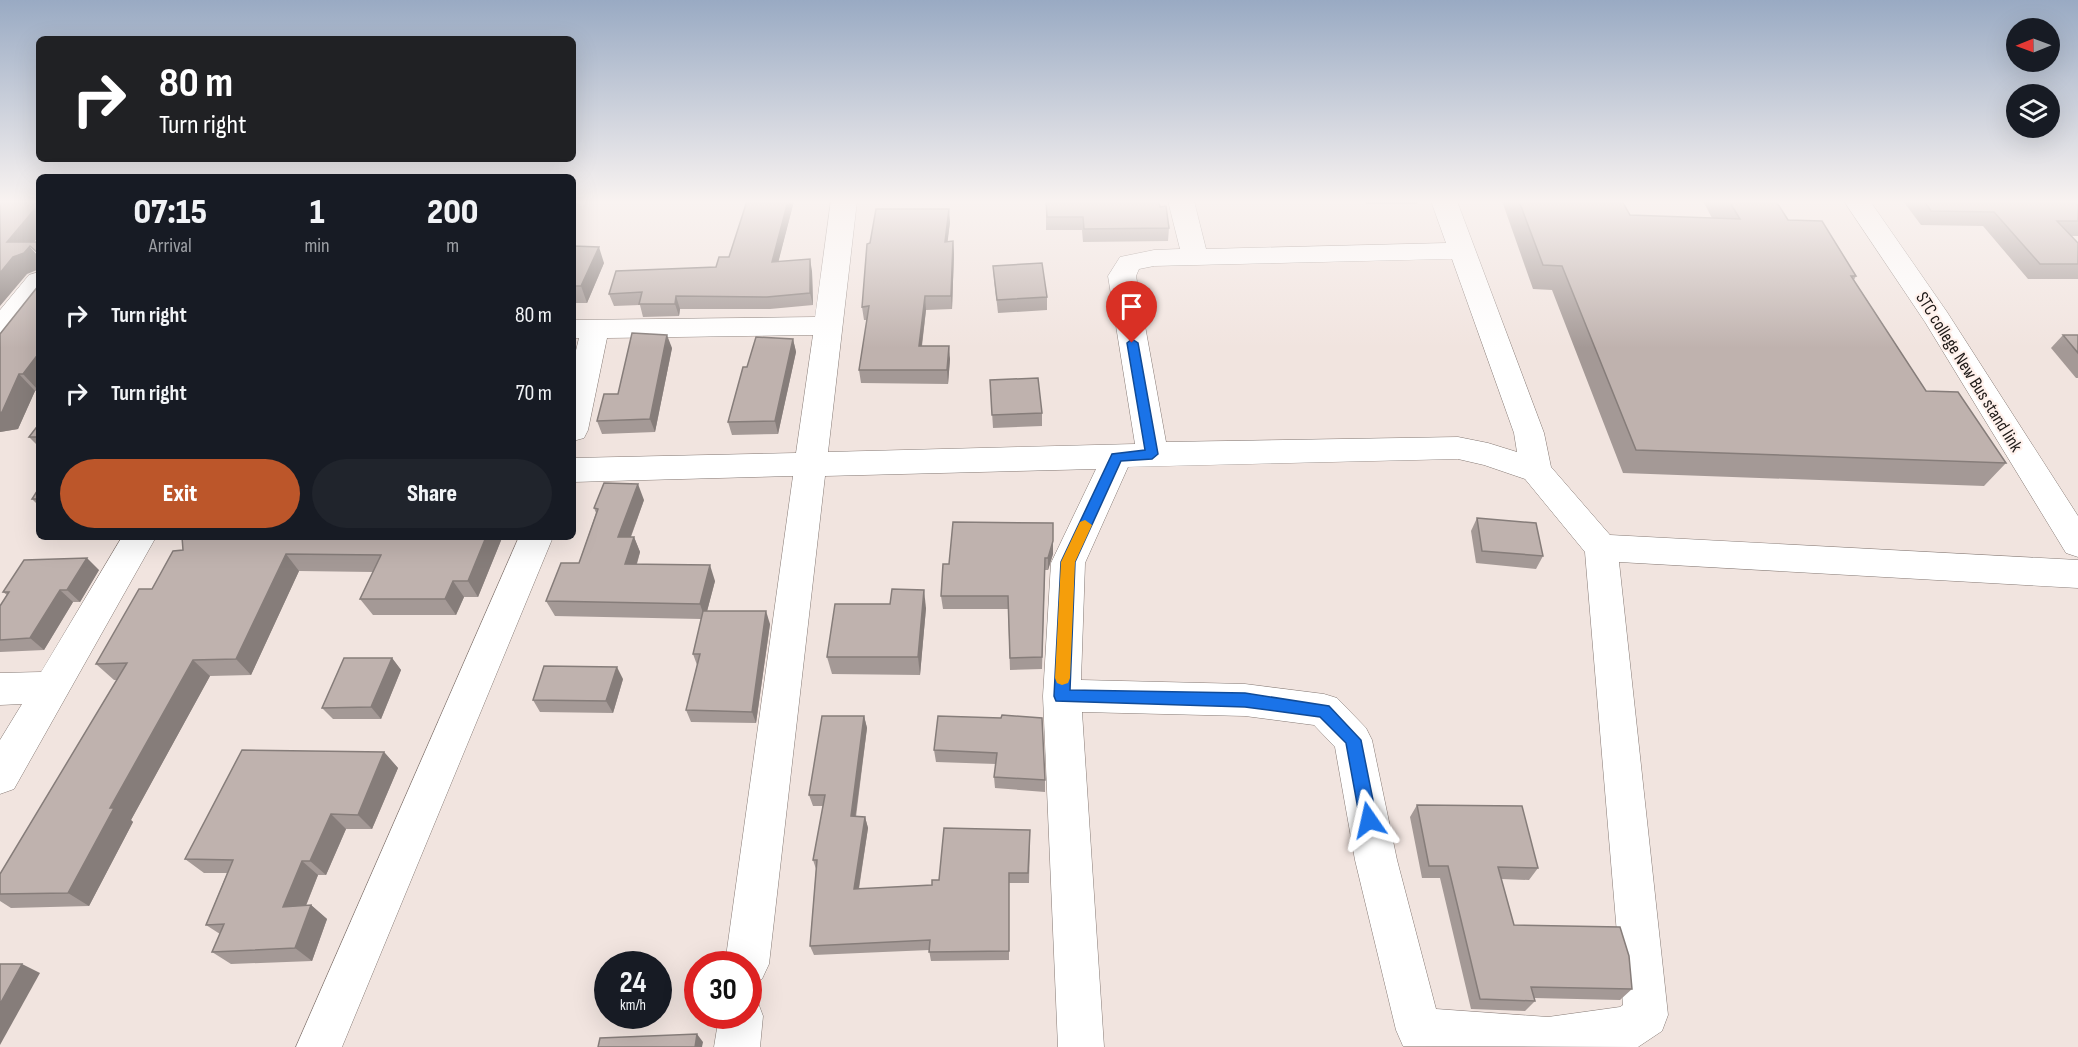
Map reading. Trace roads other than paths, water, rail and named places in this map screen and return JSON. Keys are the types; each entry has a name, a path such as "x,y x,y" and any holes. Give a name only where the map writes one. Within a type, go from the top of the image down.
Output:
{"street":[{"path":"749,951 838,250"},
{"path":"1193,250 1195,257"},
{"name":"STC college New Bus stand link","path":"1890,250 1937,318 2078,544"},
{"path":"1062,696 1245,700 1324,710 1353,740 1376,861 1421,1039 1548,1040 1629,1028 1646,1016 1601,548 1536,471 1529,433 1462,251 1154,258 1129,263 1122,276 1152,454"},
{"path":"0,328 36,285"},
{"path":"576,402 584,329 829,326"},
{"path":"576,470 811,466 1152,454 1458,448 1488,454 1536,471"},
{"path":"1081,1047 1062,696 1068,562 1117,457"},
{"path":"0,776 137,540"},
{"path":"319,1047 535,540"},
{"path":"1601,548 2078,574"},
{"path":"0,689 50,688"},
{"path":"737,1047 739,1029"}]}
